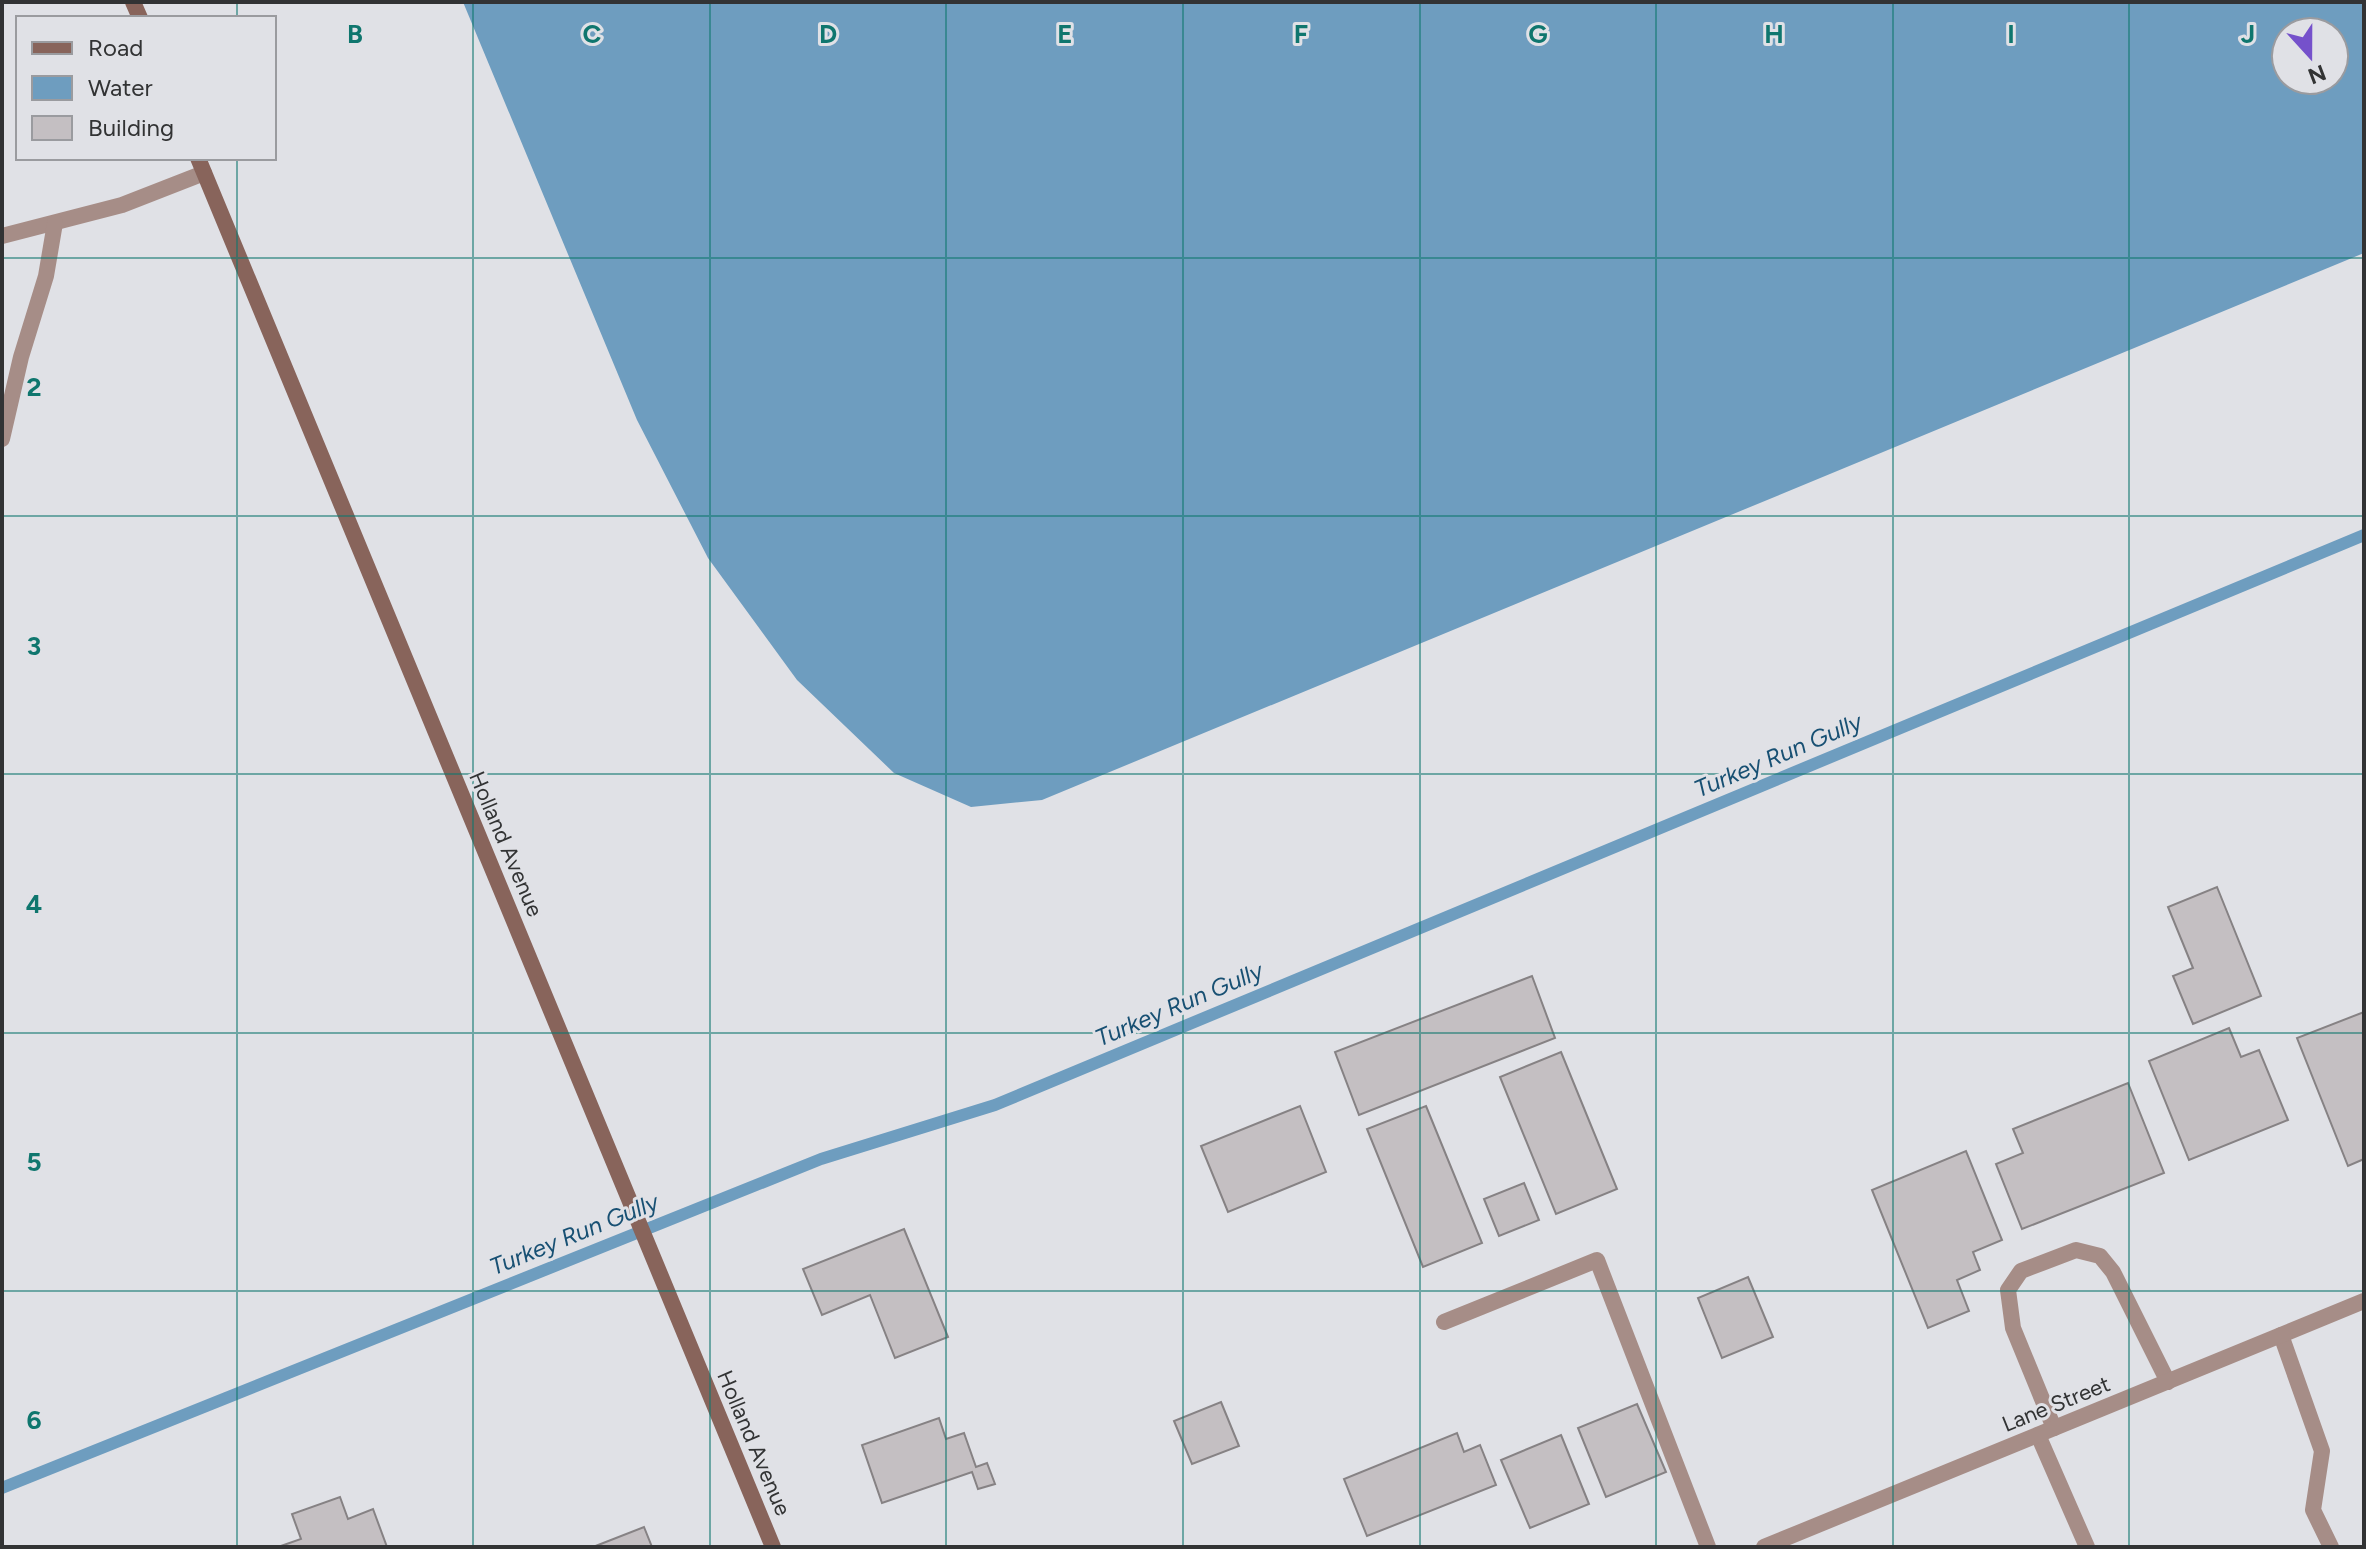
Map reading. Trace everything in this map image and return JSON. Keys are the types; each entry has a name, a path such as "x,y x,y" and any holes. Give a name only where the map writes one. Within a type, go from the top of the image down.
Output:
{"main road":[{"name":"Holland Avenue","path":"201,166 773,1547"}],"street":[{"path":"2,236 122,205 201,166"},
{"path":"2,439 21,357 46,276 55,223"},
{"path":"2087,1547 2013,1328 2008,1290 2021,1271 2076,1250 2100,1256 2113,1272 2168,1382"},
{"path":"1444,1322 1597,1260 1708,1547"},
{"name":"Lane Street","path":"1764,1547 2364,1301"},
{"path":"2281,1335 2322,1451 2313,1510 2331,1547"}],"water":[{"path":"463,2 2364,2 2364,253 1042,800 971,807 894,773 797,680 708,558 637,420"}],"building":[{"path":"2217,887 2261,996 2193,1024 2173,976 2193,968 2168,907"},
{"path":"1532,976 1555,1038 1359,1115 1335,1052"},
{"path":"2364,1012 2364,1159 2348,1166 2297,1038"},
{"path":"2229,1028 2241,1057 2259,1050 2288,1120 2189,1160 2149,1061"},
{"path":"1561,1052 1617,1189 1556,1214 1500,1077"},
{"path":"2128,1083 2164,1173 2022,1229 1996,1164 2023,1153 2013,1129"},
{"path":"1300,1106 1326,1172 1228,1212 1201,1146"},
{"path":"1426,1106 1482,1243 1423,1267 1367,1129"},
{"path":"1966,1151 2002,1240 1973,1252 1980,1270 1957,1280 1969,1311 1928,1328 1872,1190"},
{"path":"1524,1183 1539,1220 1499,1236 1484,1199"},
{"path":"904,1229 948,1337 895,1358 870,1295 822,1315 803,1269"},
{"path":"1748,1277 1773,1337 1722,1358 1698,1298"},
{"path":"1221,1402 1239,1446 1192,1464 1174,1421"},
{"path":"1637,1404 1666,1472 1606,1497 1578,1428"},
{"path":"939,1418 946,1439 964,1433 976,1467 987,1463 995,1484 978,1489 972,1472 882,1503 862,1445"},
{"path":"1457,1433 1464,1452 1480,1445 1496,1485 1367,1536 1344,1479"},
{"path":"1561,1435 1589,1504 1530,1528 1501,1460"},
{"path":"340,1497 348,1519 373,1509 387,1547 278,1547 301,1539 292,1514"},
{"path":"644,1527 652,1547 593,1547"}],"waterway":[{"name":"Turkey Run Gully","path":"2,1488 821,1159 995,1105 2364,535"}]}
